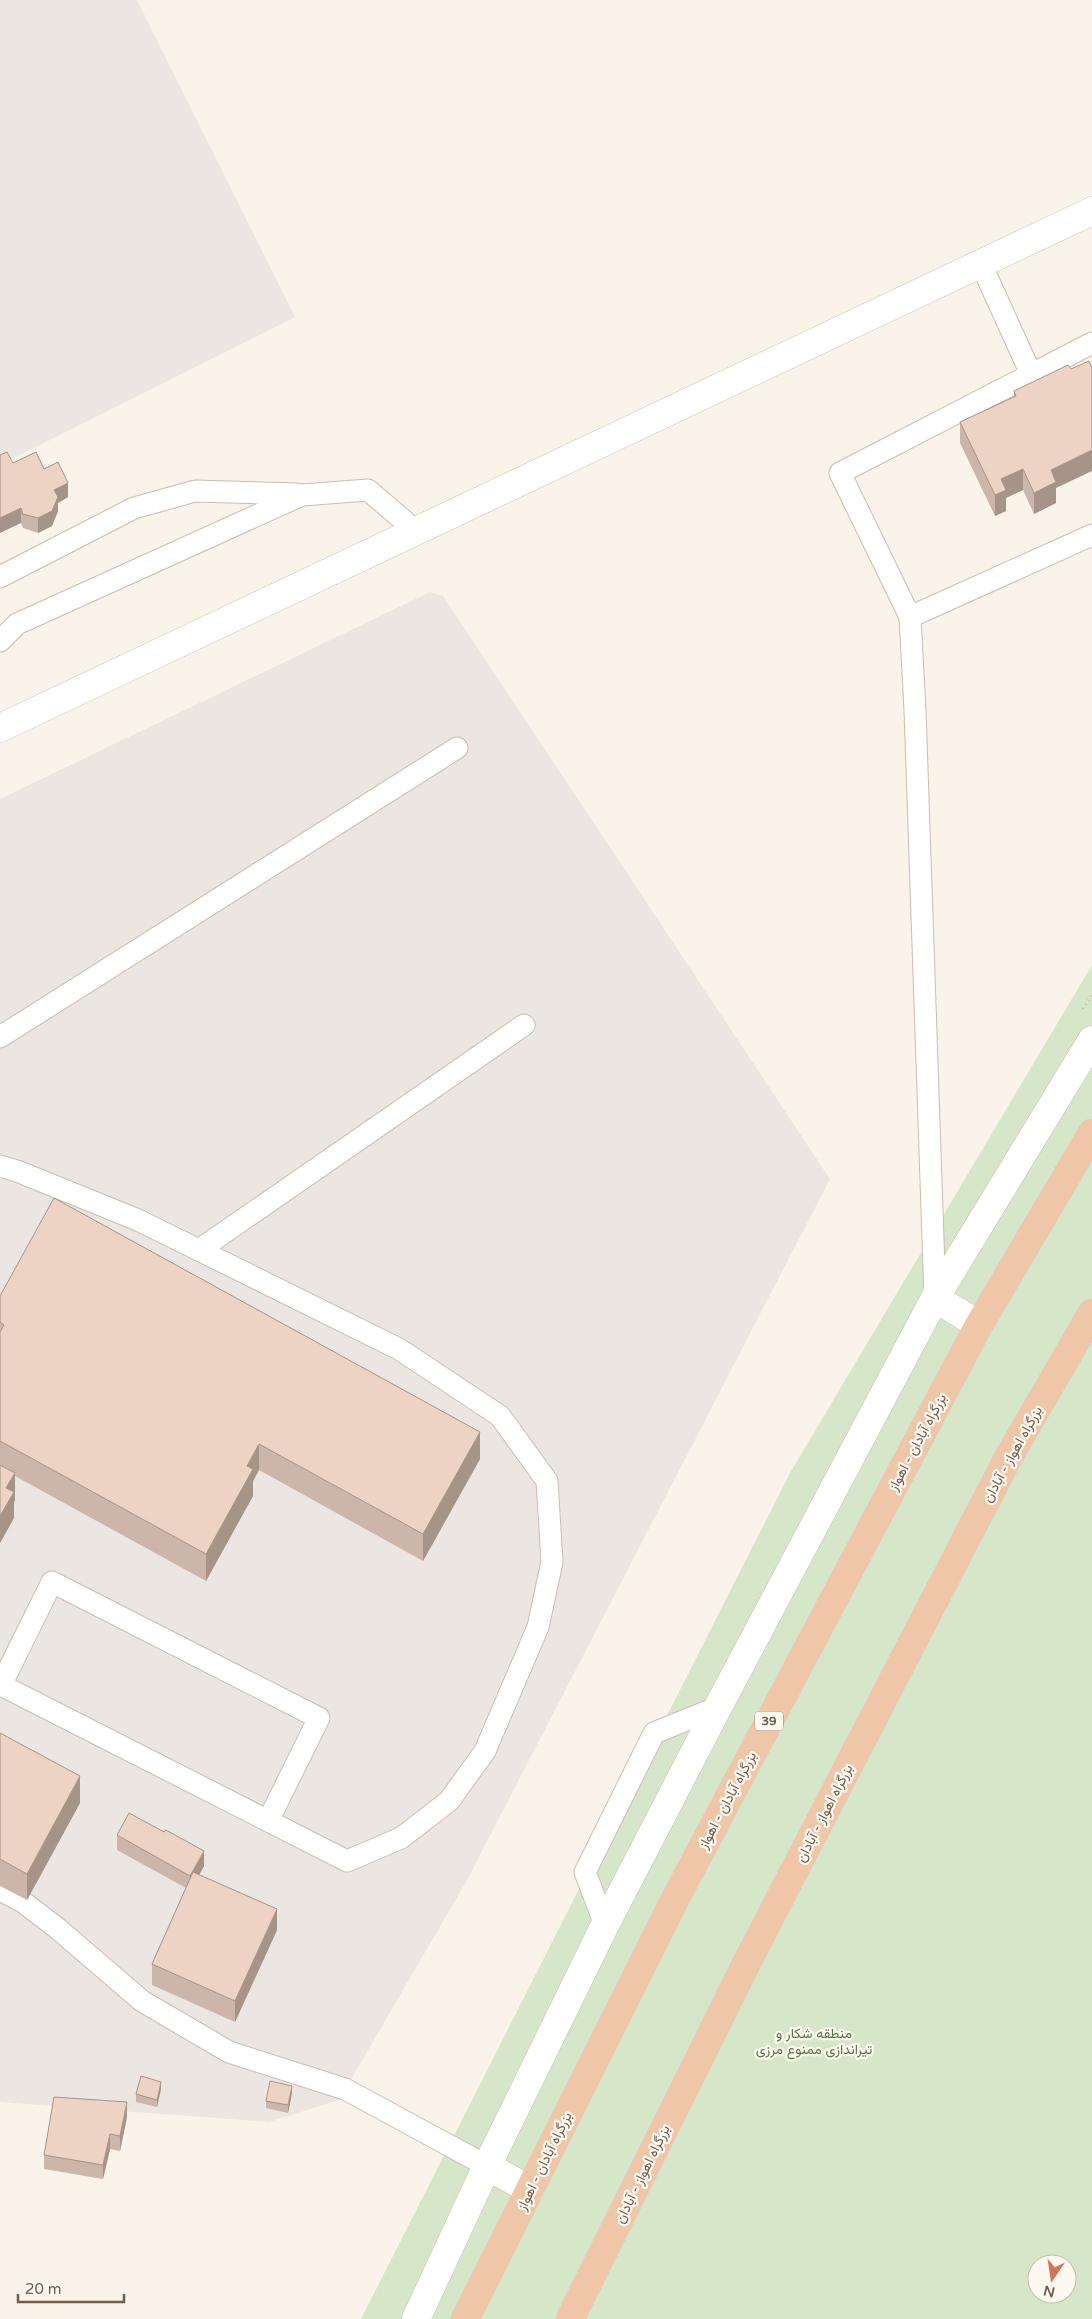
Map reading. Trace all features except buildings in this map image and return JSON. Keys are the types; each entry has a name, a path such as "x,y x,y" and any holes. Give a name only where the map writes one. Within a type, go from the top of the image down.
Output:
{"highway":[{"name":"بزرگراه آبادان - اهواز","path":"465,2319 673,1903 979,1324 1092,1132"},
{"name":"بزرگراه اهواز - آبادان","path":"570,2319 747,1962 1003,1467 1092,1313"}],"street":[{"path":"0,728 1092,211"},
{"path":"416,2319 487,2166 605,1925 718,1707 935,1298 1092,1040"},
{"path":"935,1298 979,1324"},
{"path":"487,2166 530,2190"}],"lane":[{"path":"981,264 1031,374"},
{"path":"935,1298 916,730 910,617 840,474 1092,343"},
{"path":"0,577 134,508 195,491 302,494 368,490 416,531"},
{"path":"0,641 17,624 302,494"},
{"path":"910,617 1092,536"},
{"path":"0,1036 457,748"},
{"path":"199,1250 524,1025"},
{"path":"0,1166 138,1220 399,1349 500,1416 547,1481 552,1562 538,1627 485,1751 448,1802 401,1838 347,1861 268,1821 1,1685 52,1582 319,1718 268,1821"},
{"path":"605,1925 584,1872 654,1733 718,1707"},
{"path":"0,1890 23,1902 57,1928 142,2001 230,2052 346,2089 487,2166"}],"shaded area":[{"path":"0,0 137,0 295,317 0,465"},
{"path":"430,592 443,596 830,1179 466,1882 339,2100 269,2122 0,2102 0,799"}],"green space":[{"name":"منطقه شکار و تیراندازی ممنوع مرزی","path":"1092,965 1092,2319 361,2319 790,1473"}]}
